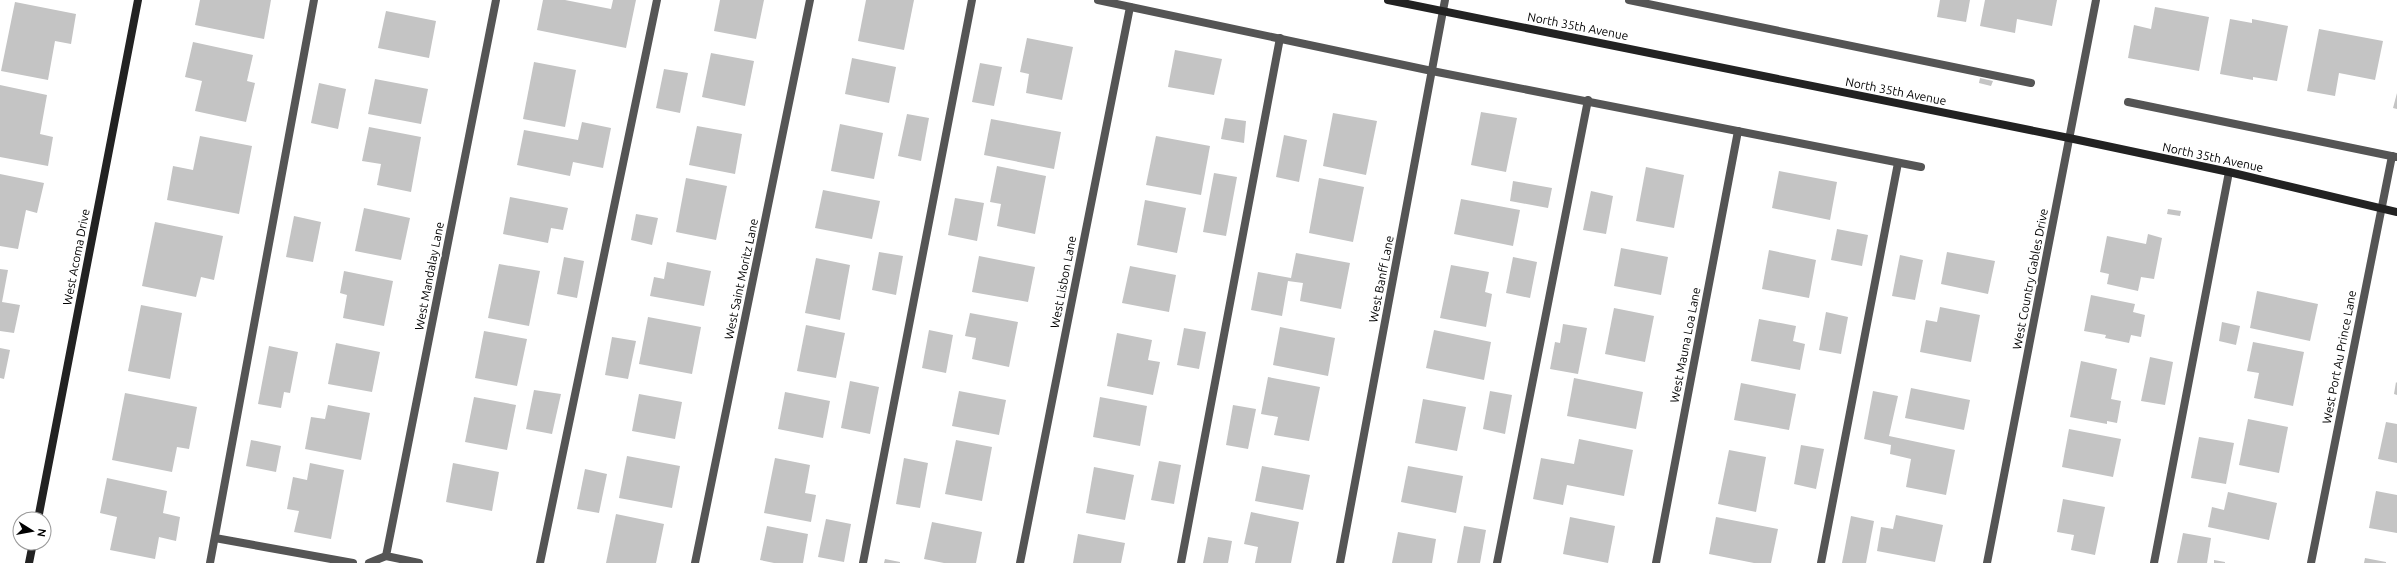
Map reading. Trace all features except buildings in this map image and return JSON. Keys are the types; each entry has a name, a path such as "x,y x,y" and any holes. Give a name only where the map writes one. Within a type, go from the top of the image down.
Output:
{"main road":[{"name":"West Acoma Drive","path":"40,511 138,0"},
{"name":"North 35th Avenue","path":"1388,0 2070,138 2229,172 2397,212"},
{"path":"29,563 31,551"}],"street":[{"path":"210,563 314,0"},
{"name":"West Mandalay Lane","path":"386,556 496,0"},
{"path":"540,563 657,0"},
{"name":"West Saint Moritz Lane","path":"695,563 810,0"},
{"path":"863,563 972,0"},
{"path":"1098,0 1432,71 1588,100 1921,167"},
{"name":"West Banff Lane","path":"1340,563 1445,0"},
{"path":"1629,0 2031,83"},
{"name":"West Country Gables Drive","path":"1987,563 2096,0"},
{"name":"West Lisbon Lane","path":"1020,563 1130,7"},
{"path":"1181,563 1280,38"},
{"path":"1497,563 1588,100"},
{"path":"2128,102 2394,156"},
{"name":"West Mauna Loa Lane","path":"1656,563 1738,131"},
{"name":"West Port Au Prince Lane","path":"2311,563 2381,208 2394,156"},
{"path":"1821,563 1898,163"},
{"path":"2154,563 2229,172"},
{"path":"215,538 353,563"},
{"path":"369,563 386,556 419,563"}]}
